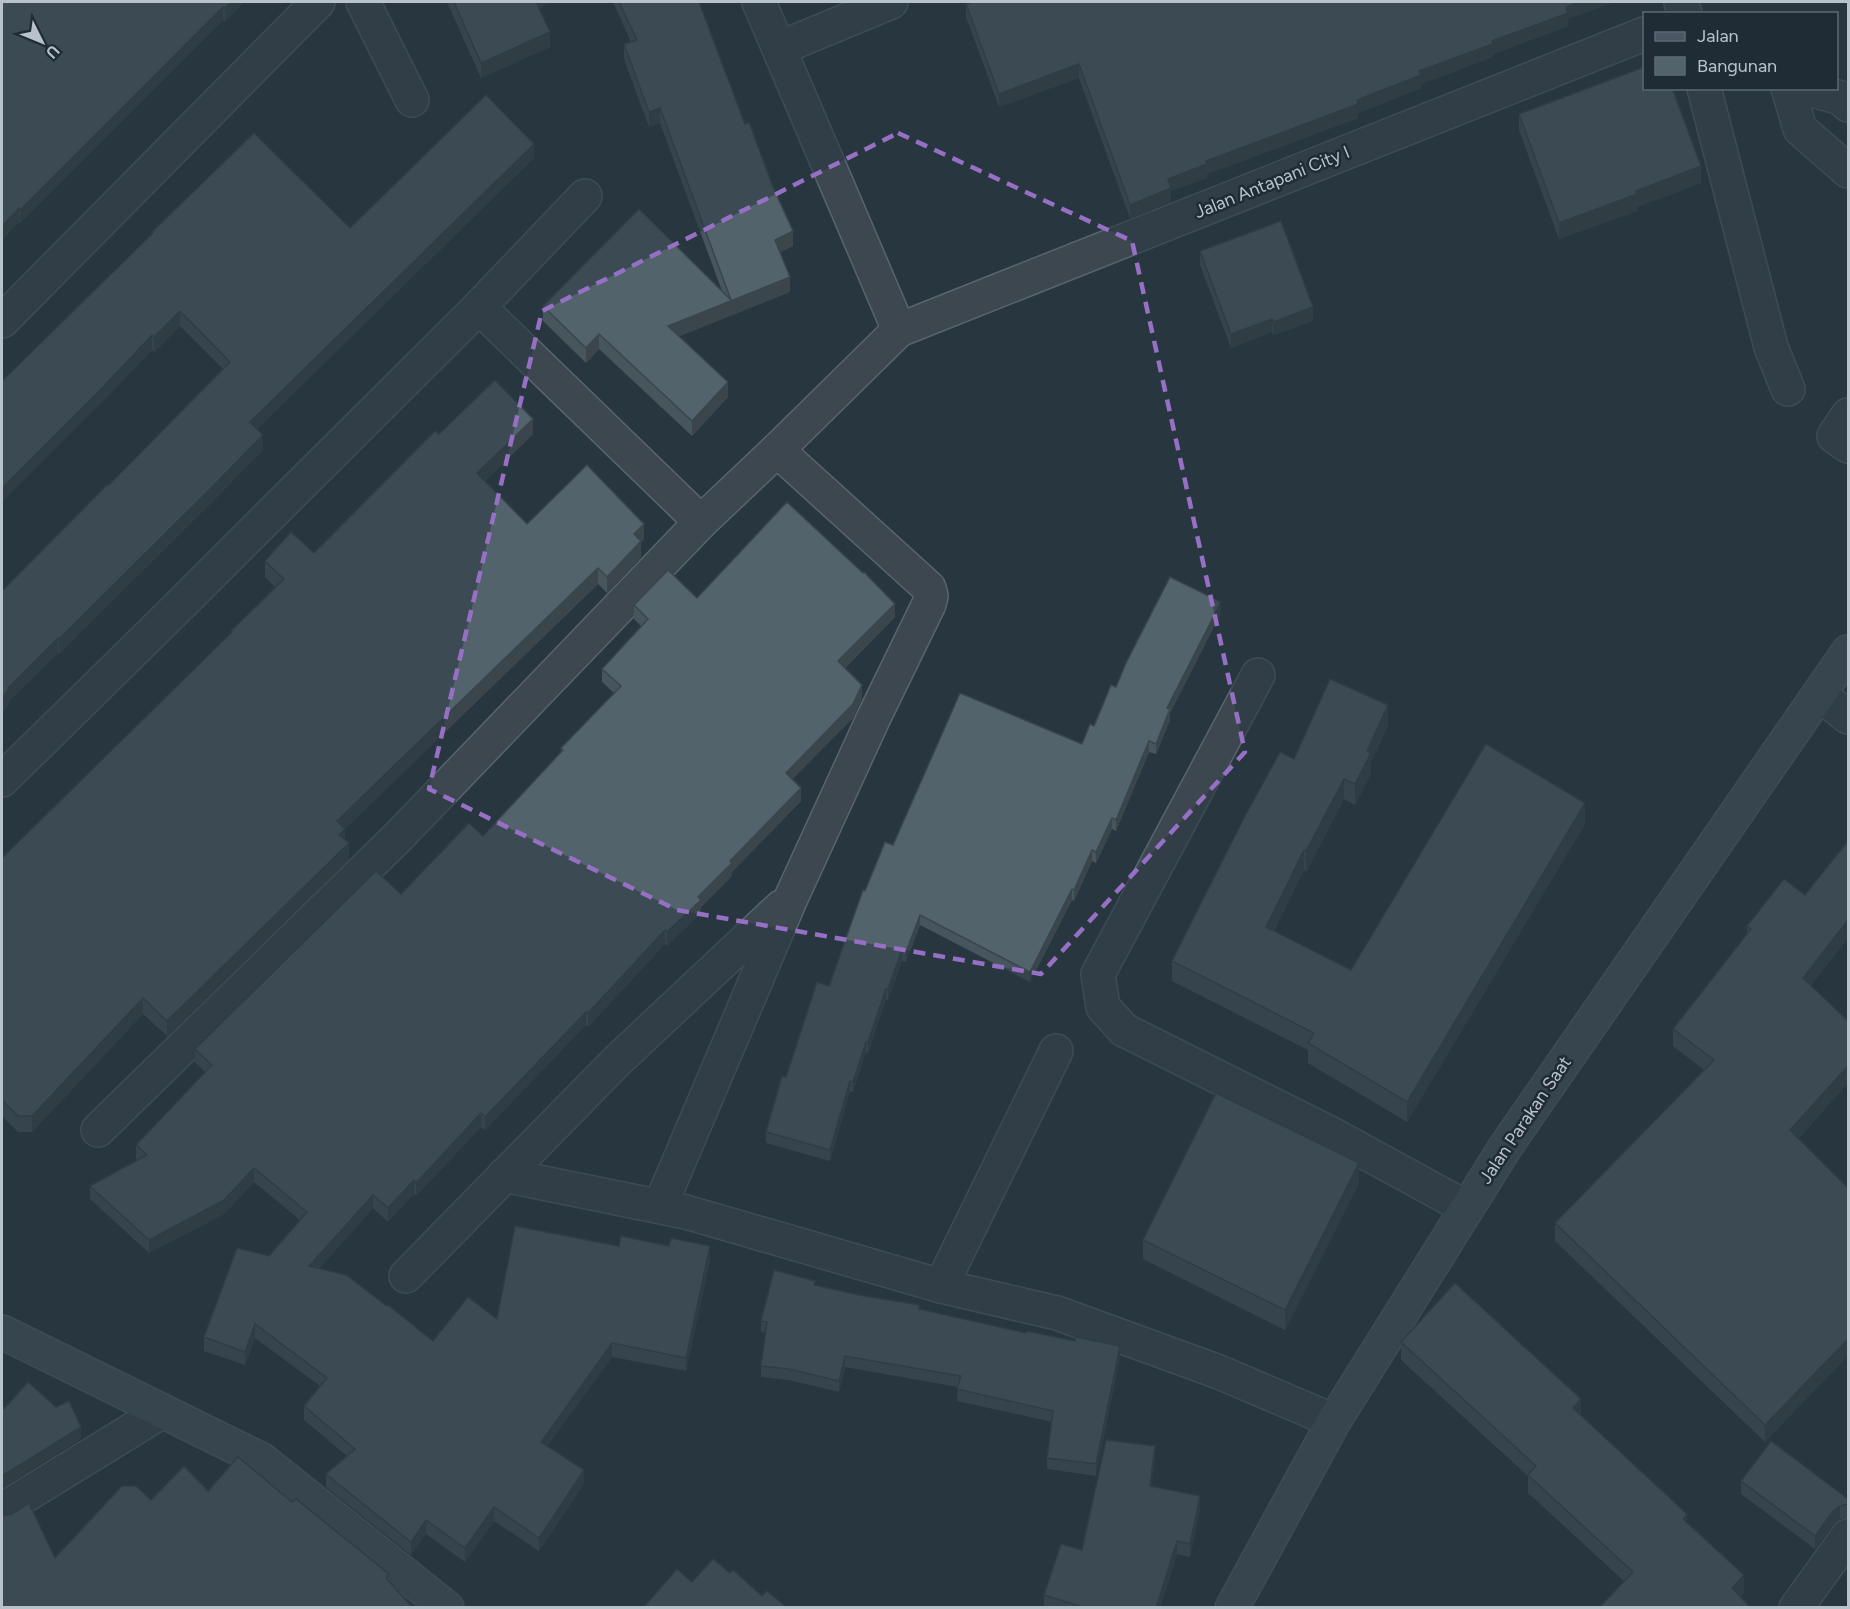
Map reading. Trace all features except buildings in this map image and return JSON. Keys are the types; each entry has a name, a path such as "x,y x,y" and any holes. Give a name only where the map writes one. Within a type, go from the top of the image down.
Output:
{"street":[{"path":"2,321 318,2"},
{"path":"363,2 412,100"},
{"path":"98,1130 398,837 701,522 899,330 759,2"},
{"path":"780,48 891,2"},
{"name":"Jalan Antapani City I","path":"899,330 1643,34"},
{"path":"1705,90 1771,347 1788,389"},
{"path":"1789,90 1800,129 1848,171"},
{"path":"1812,90 1841,98 1848,105"},
{"path":"2,780 479,308 585,196"},
{"path":"479,308 701,522"},
{"path":"1848,415 1834,436 1848,446"},
{"path":"660,1206 791,898 931,596 929,588 777,450"},
{"name":"Jalan Parakan Saat","path":"1232,1608 1334,1421 1506,1146 1848,652"},
{"path":"1258,675 1098,974 1103,1007 1124,1030 1328,1132 1467,1208"},
{"path":"1819,694 1848,717"},
{"path":"406,1276 617,1061 791,898"},
{"path":"941,1286 1056,1052"},
{"path":"504,1175 686,1212 941,1286 1057,1313 1219,1372 1334,1421"},
{"path":"2,1332 262,1460 447,1608"},
{"path":"2,1510 161,1412"},
{"path":"1796,1608 1848,1536"}],"highlighted area":[{"path":"898,133 1132,241 1245,752 1041,974 677,910 429,789 542,311"}]}
